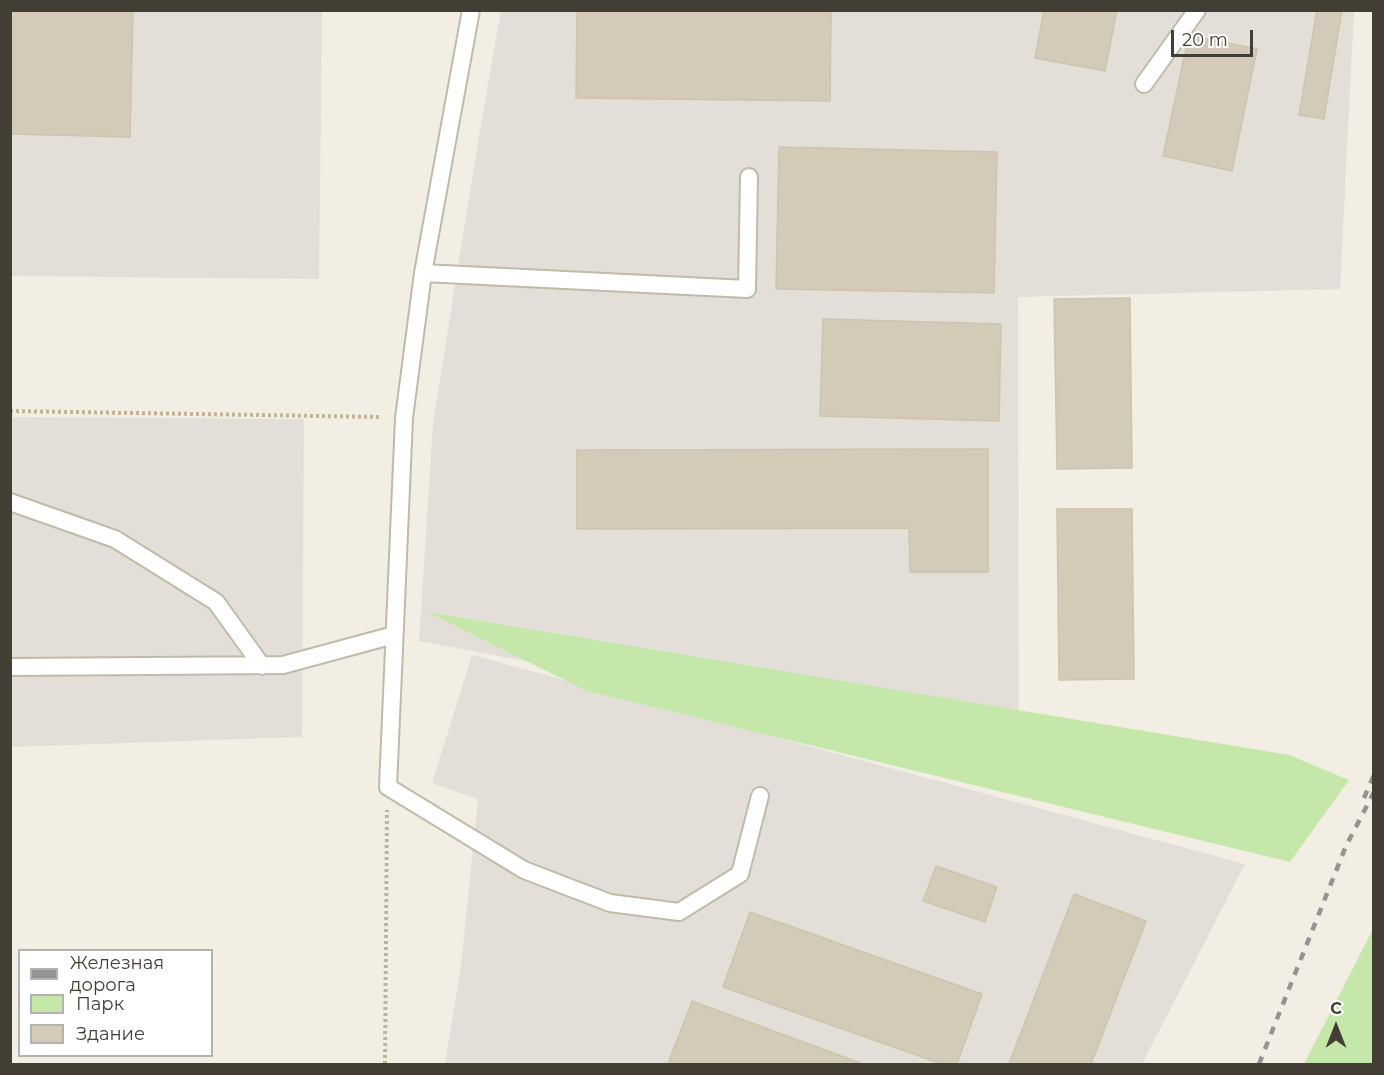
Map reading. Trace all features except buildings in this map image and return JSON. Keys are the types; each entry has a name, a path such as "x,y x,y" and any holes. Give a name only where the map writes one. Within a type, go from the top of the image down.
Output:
{"lane":[{"path":"471,10 423,273 404,418 388,788 524,870 610,903 679,912 740,874 760,796"},
{"path":"1144,84 1197,10"},
{"path":"423,273 747,289 749,177"},
{"path":"10,502 115,539 216,602 262,666"},
{"path":"10,667 283,665 394,635"}],"path":[{"path":"10,411 404,418"},
{"path":"385,1065 388,788"}],"shaded area":[{"path":"11,11 322,11 319,279 11,276"},
{"path":"501,11 1354,11 1340,289 1018,297 1019,754 419,641 433,423"},
{"path":"10,417 304,419 302,737 11,747"},
{"path":"472,655 1245,864 1142,1064 445,1064 461,966 478,799 432,783"}],"green space":[{"path":"427,612 1289,755 1349,780 1290,862 587,691"},
{"path":"1373,929 1373,1064 1304,1064"}],"railway":[{"path":"1364,798 1374,775"},
{"path":"1259,1064 1346,846 1374,792"}]}
